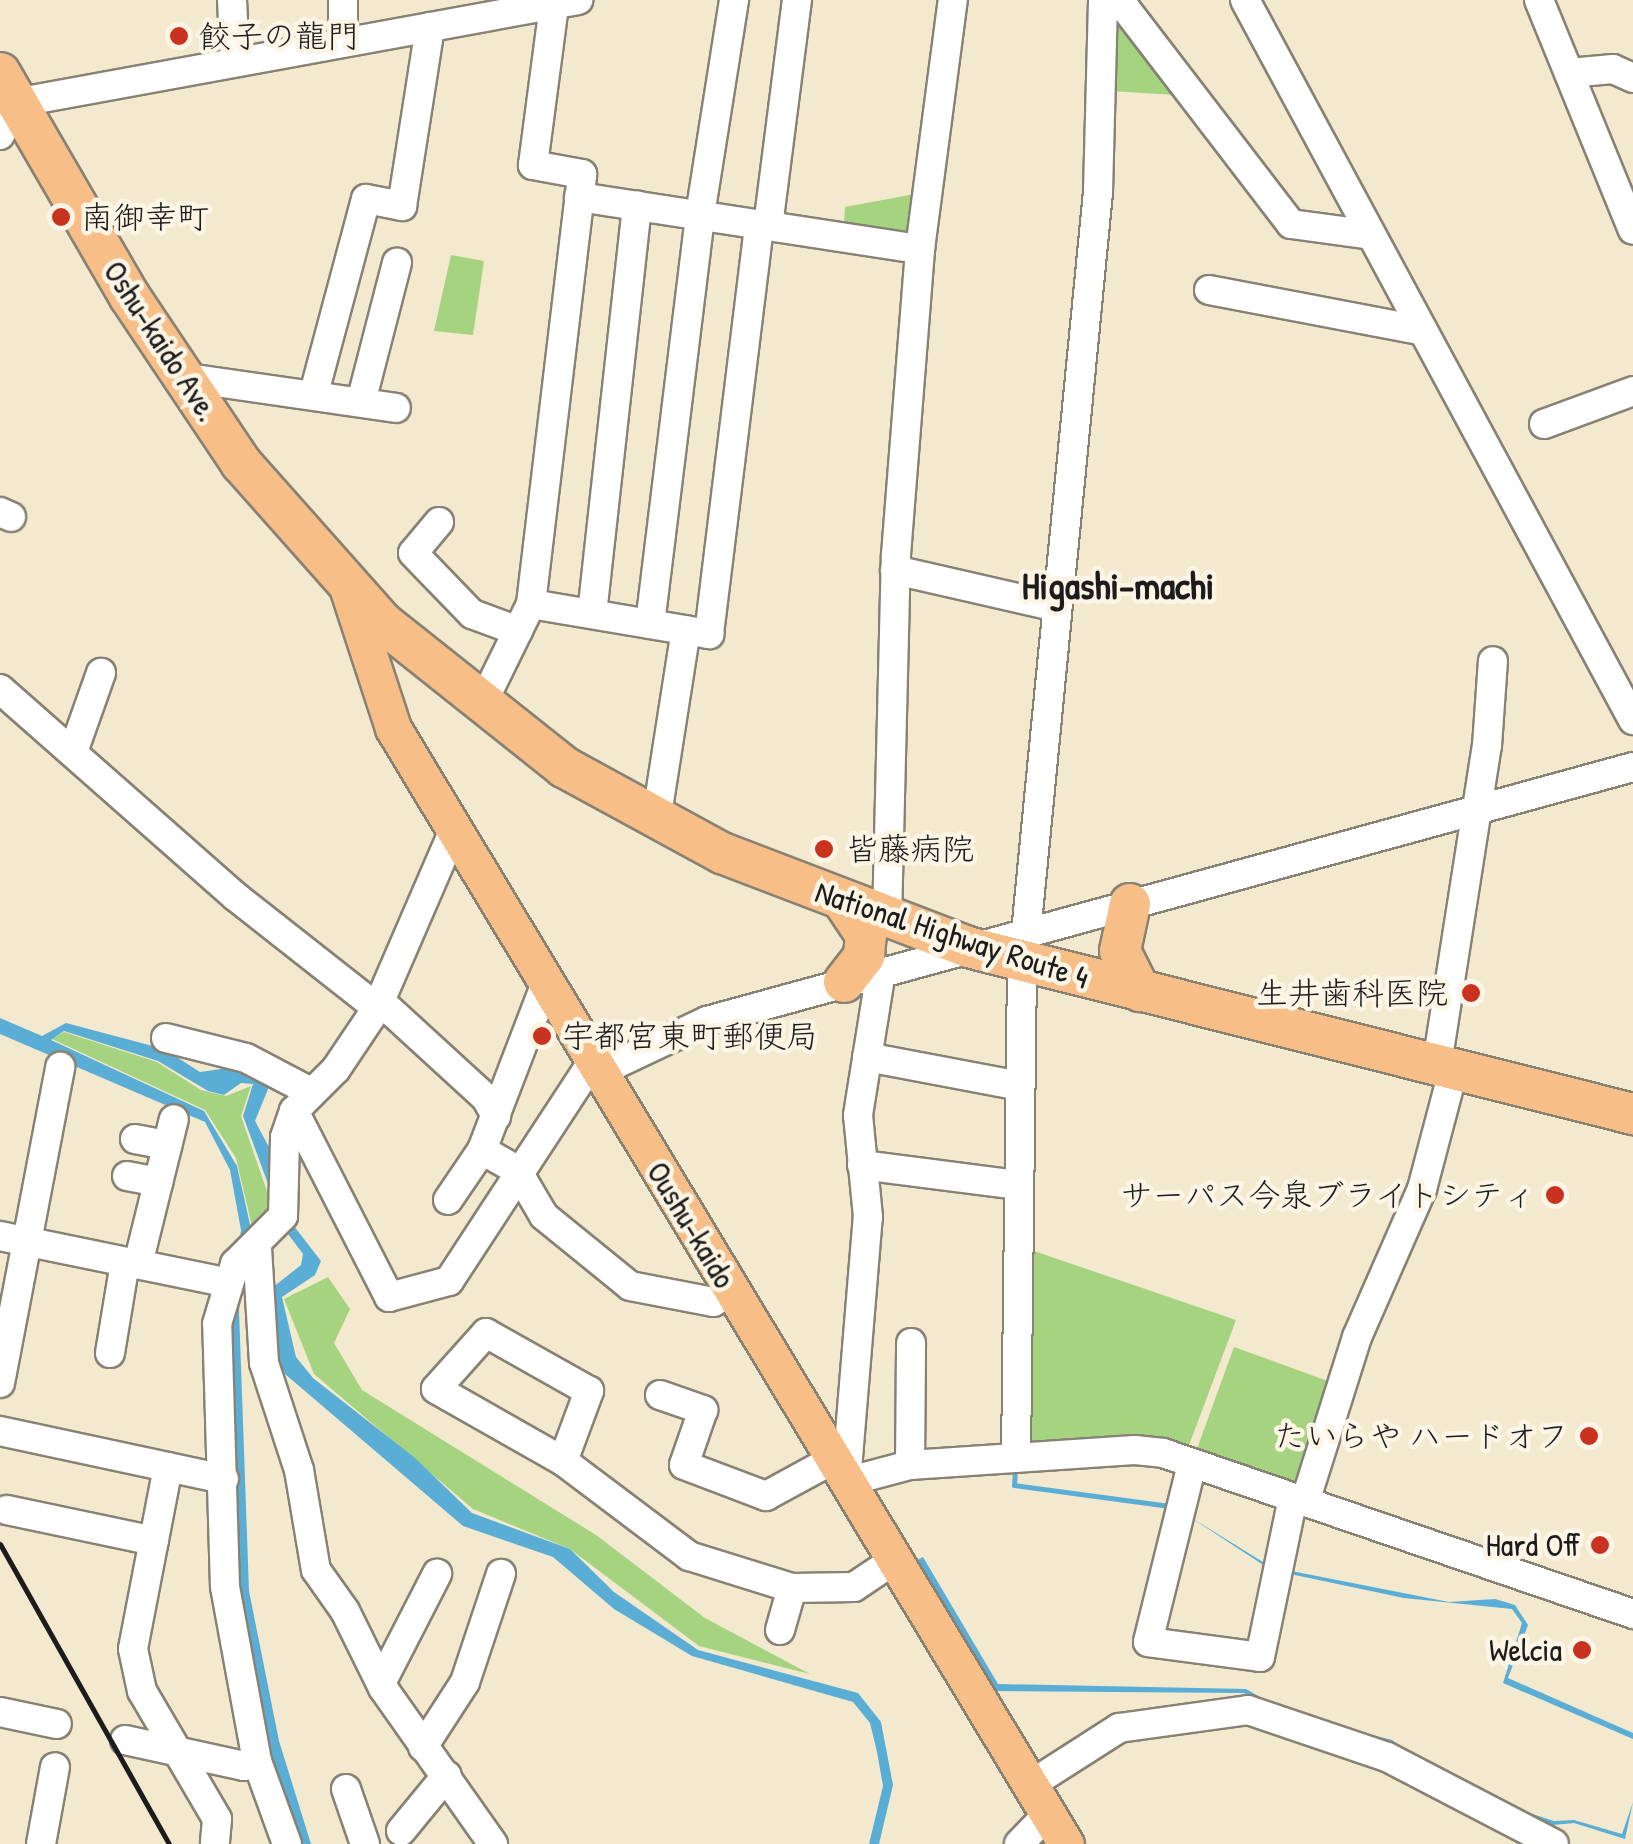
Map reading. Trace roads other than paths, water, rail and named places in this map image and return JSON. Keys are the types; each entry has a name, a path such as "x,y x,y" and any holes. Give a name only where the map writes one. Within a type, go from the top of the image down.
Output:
{"highway":[{"name":"Oshu-kaido Ave.","path":"4,104 241,463 348,590"},
{"name":"National Highway Route 4","path":"348,590 480,706 564,768 656,821 846,905 968,946 1024,948 1140,992 1633,1114"},
{"path":"1130,904 1120,951 1140,992"},
{"path":"846,905 866,935 862,977"}],"main road":[{"name":"Oushu-kaido","path":"348,590 387,715 1048,1814"}],"street":[{"path":"232,0 235,61"},
{"path":"343,42 344,0"},
{"path":"650,624 700,215 734,0"},
{"path":"531,604 709,634 797,0"},
{"path":"887,920 895,570 920,249 952,0"},
{"path":"1016,1458 1024,948 1098,192 1105,0 1126,9 1291,224 1371,235"},
{"path":"1245,0 1633,720"},
{"path":"1539,0 1633,230"},
{"path":"4,104 430,26 507,6 566,2 533,165 582,174 531,604 480,706"},
{"path":"314,393 366,198 402,206 430,26"},
{"path":"1569,74 1613,69 1633,78"},
{"path":"579,196 920,249"},
{"path":"592,614 637,206"},
{"path":"361,402 398,263"},
{"path":"1209,290 1423,331"},
{"path":"181,377 314,393 396,408"},
{"path":"1544,424 1633,392"},
{"path":"438,522 413,553 472,614 518,631"},
{"path":"895,570 1057,607"},
{"path":"656,821 686,630"},
{"path":"1192,1464 1148,1642 1260,1658 1299,1500 1356,1337 1422,1189 1445,1066 1493,661"},
{"path":"73,752 101,673"},
{"path":"0,690 236,898 378,1005 486,1098 496,1116"},
{"path":"1024,948 1130,904 1478,806 1633,767"},
{"path":"287,1844 257,1761 225,1587 217,1324 225,1282 284,1216 285,1138 302,1102 336,1069 378,1005 454,830"},
{"path":"166,1038 246,1058 302,1102 389,1297 449,1282 517,1170 596,1067 707,1021 968,946"},
{"path":"839,1471 868,1217 858,1114 867,1057 862,977"},
{"path":"448,1200 482,1150 546,983"},
{"path":"867,1057 1020,1086"},
{"path":"0,1383 12,1239 60,1067"},
{"path":"110,1352 171,1132 135,1139"},
{"path":"482,1150 517,1170 544,1216 630,1286 713,1302 731,1291"},
{"path":"862,1165 1019,1185"},
{"path":"127,1176 158,1182"},
{"path":"12,1239 225,1282"},
{"path":"256,1248 264,1363 299,1470 316,1570 346,1611 381,1683 493,1844"},
{"path":"562,1460 589,1390 486,1332 436,1390 562,1460 689,1556 792,1588 854,1587 893,1561"},
{"path":"910,1465 911,1343"},
{"path":"660,1395 702,1410 684,1465 766,1496 839,1471 1136,1450 1192,1464 1633,1614"},
{"path":"0,1431 224,1479"},
{"path":"168,1467 133,1649 142,1691 172,1750 217,1819 215,1844"},
{"path":"7,1510 154,1541"},
{"path":"381,1683 437,1574"},
{"path":"423,1747 465,1682 501,1574"},
{"path":"780,1630 792,1588"},
{"path":"1020,1844 1119,1728 1248,1710 1387,1758 1554,1844"},
{"path":"0,1712 57,1724"},
{"path":"124,1740 244,1766 257,1761"},
{"path":"41,1844 55,1767"},
{"path":"400,1831 447,1775"},
{"path":"346,1789 365,1844"}],"water":[{"path":"0,1018 42,1036 66,1023 164,1049 200,1072 242,1066 271,1082 255,1121 278,1164 290,1221 321,1261 315,1275 282,1297 296,1357 313,1378 415,1458 472,1513 570,1549 614,1592 698,1650 858,1693 881,1722 893,1785 879,1844 869,1844 883,1786 877,1752 870,1723 853,1702 692,1656 614,1609 553,1557 463,1526 285,1374 272,1352 267,1292 301,1265 303,1254 285,1230 243,1116 253,1084 241,1083 224,1095 208,1091 158,1061 64,1031 51,1040 204,1111 237,1166 251,1229 239,1310 249,1591 279,1741 311,1844 296,1844 263,1744 231,1559 229,1316 241,1230 230,1170 205,1122 0,1034"},
{"path":"1187,1515 1271,1567 1449,1602 1495,1599 1515,1605 1528,1625 1508,1678 1633,1733 1633,1739 1503,1683 1522,1623 1512,1609 1404,1598 1271,1570"},
{"path":"923,1557 998,1684 1246,1689 1292,1715 1392,1740 1464,1792 1554,1821 1574,1820 1622,1834 1633,1802 1625,1839 1574,1823 1553,1825 1461,1796 1389,1744 1289,1718 1244,1693 995,1691 917,1560"}],"waterway":[{"path":"1015,1468 1014,1485 1170,1506"}],"railway":[{"path":"0,1544 169,1844"}],"place":[{"name":"餃子の龍門","path":"179,36"},
{"name":"南御幸町","path":"61,217"},
{"name":"皆藤病院","path":"824,849"},
{"name":"生井歯科医院","path":"1471,993"},
{"name":"宇都宮東町郵便局","path":"542,1036"},
{"name":"サーパス今泉ブライトシティ","path":"1555,1195"},
{"name":"たいらや ハードオフ","path":"1589,1436"},
{"name":"Hard Off","path":"1600,1545"},
{"name":"Welcia","path":"1582,1650"}],"district":[{"name":"Higashi-machi","path":"1118,586"}]}
